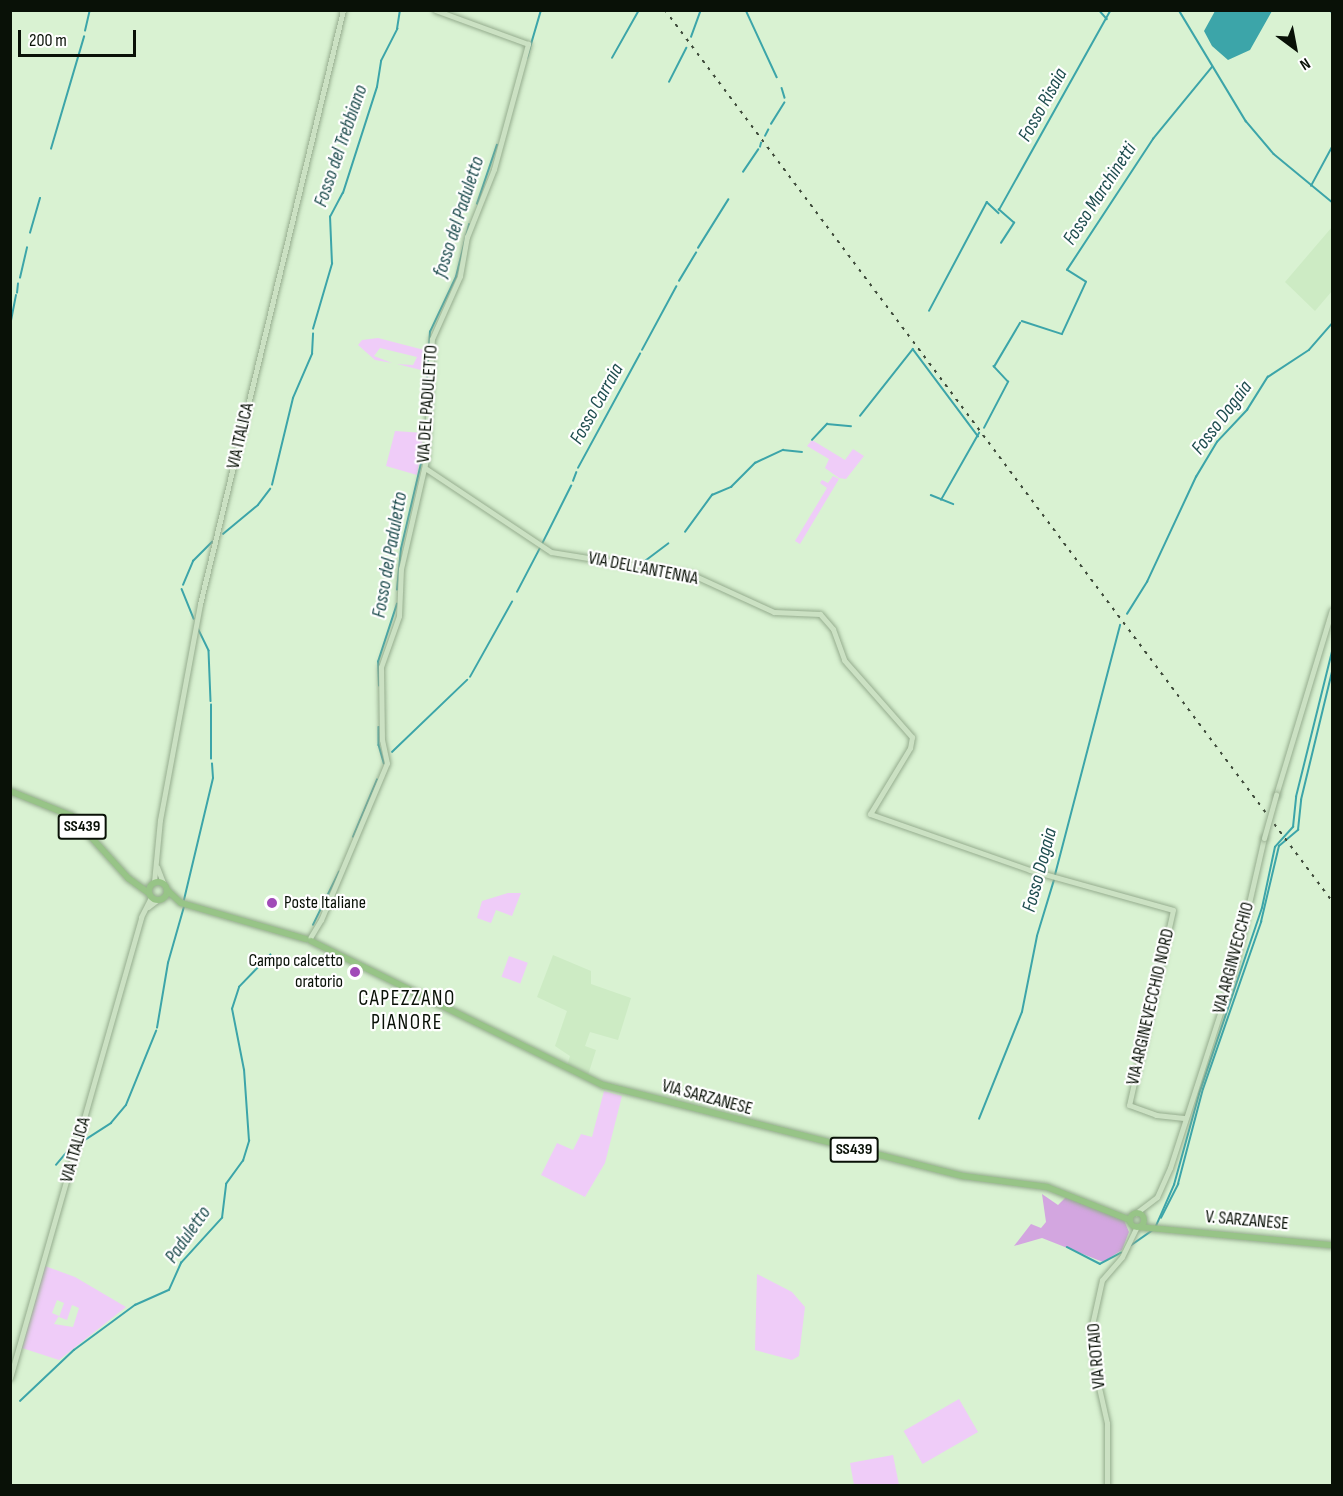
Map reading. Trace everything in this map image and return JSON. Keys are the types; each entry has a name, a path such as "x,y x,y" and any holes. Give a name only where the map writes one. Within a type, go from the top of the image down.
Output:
{"main road":[{"name":"SS439","path":"10,790 72,816 138,886 155,897 178,901"},
{"path":"153,883 155,897 167,890"},
{"name":"SS439","path":"163,883 178,901"},
{"path":"138,886 163,883"},
{"name":"VIA SARZANESE","path":"178,901 309,940 603,1085 946,1172 1047,1187 1119,1213 1134,1221"},
{"name":"SS439","path":"1134,1221 1144,1218 1156,1228"},
{"path":"1134,1221 1144,1218"},
{"name":"SS439","path":"1134,1221 1156,1228"},
{"name":"V. SARZANESE","path":"1156,1228 1332,1245"}],"street":[{"name":"VIA ITALICA","path":"153,883 164,798 200,604 343,10"},
{"name":"VIA DEL PADULETTO","path":"309,940 326,909 387,763 382,740 381,667 399,616 401,569 425,468 432,339 460,276 467,237 494,169 528,44 435,10"},
{"name":"VIA DELL'ANTENNA","path":"425,468 551,552 693,575 774,612 820,614 833,629 844,660 912,737 910,748 870,814 1054,876 1173,910"},
{"name":"VIA ARGINVECCHIO","path":"1148,1205 1164,1186 1184,1118 1233,973 1264,838 1332,610"},
{"name":"VIA ITALICA","path":"156,866 163,883"},
{"name":"VIA ITALICA","path":"10,1378 140,922 155,897"},
{"name":"VIA ARGINEVECCHIO NORD","path":"1173,910 1129,1105 1156,1115 1184,1118"},
{"path":"1144,1218 1148,1205"},
{"path":"1134,1221 1148,1205"},
{"name":"VIA ROTAIO","path":"1107,1485 1107,1422 1096,1374 1092,1325 1102,1280 1129,1244 1134,1221"}],"shaded area":[{"path":"1332,227 1332,291 1315,311 1285,282"},
{"path":"378,338 428,351 429,372 397,364 413,365 417,357 380,348 374,356 392,363 375,360 358,345 362,340"},
{"path":"395,431 424,433 417,475 386,466"},
{"path":"812,440 845,460 853,449 864,456 846,479 839,478 825,468 829,459 807,446"},
{"path":"833,476 839,479 800,544 795,541 827,488 820,483 822,480 828,483"},
{"path":"508,893 521,893 512,916 496,910 491,923 477,918 482,901"},
{"path":"553,955 591,971 591,984 631,998 618,1040 590,1032 585,1046 596,1050 588,1075 567,1066 570,1056 555,1046 567,1011 537,997"},
{"path":"509,956 528,963 520,984 501,977"},
{"path":"604,1091 622,1096 605,1163 585,1197 541,1175 557,1143 573,1150 581,1134 592,1137"},
{"path":"1042,1194 1058,1205 1067,1196 1124,1220 1129,1232 1122,1250 1103,1262 1042,1238 1014,1246 1031,1224 1041,1228 1046,1222"},
{"path":"45,1266 75,1277 126,1307 59,1360 22,1348","holes":["57,1300 64,1303 59,1317 67,1320 72,1305 79,1308 73,1327 54,1324 59,1316 52,1313"]},
{"path":"757,1274 792,1292 805,1307 799,1356 792,1360 755,1350"},
{"path":"959,1399 978,1432 923,1464 904,1431"},
{"path":"893,1455 899,1485 854,1485 850,1463"}],"water":[{"path":"1215,11 1272,11 1250,50 1228,60 1212,46 1204,31"}],"waterway":[{"path":"85,31 90,10"},
{"name":"Fosso del Trebbiano","path":"313,329 332,264 330,217 343,193 377,87 381,61 397,29 400,10"},
{"name":"fosso del Paduletto","path":"527,58 541,10"},
{"path":"612,58 639,10"},
{"path":"691,37 701,10"},
{"name":"Fosso Carraia","path":"746,10 777,77"},
{"path":"1099,10 1107,19"},
{"name":"Fosso Risaia","path":"1001,243 1014,223 999,210 1111,10"},
{"name":"Fosso Dogaia","path":"1179,10 1246,121 1274,154 1332,202"},
{"path":"51,149 84,37"},
{"path":"669,82 686,48"},
{"name":"Fosso Marchinetti","path":"1022,321 1062,334 1086,282 1067,270 1153,139 1212,67"},
{"name":"Fosso Carraia","path":"782,88 785,98"},
{"name":"Fosso Carraia","path":"771,124 784,103"},
{"name":"Fosso Carraia","path":"765,136 768,130"},
{"name":"Fosso Carraia","path":"760,147 761,143"},
{"name":"fosso del Paduletto","path":"477,204 497,145"},
{"path":"1311,186 1332,147"},
{"name":"Fosso Carraia","path":"743,172 758,150"},
{"path":"30,233 40,198"},
{"name":"Fosso Carraia","path":"698,248 728,200"},
{"name":"Fosso Risaia","path":"929,311 987,202 999,213"},
{"name":"Fosso del Paduletto","path":"427,382 430,332 456,277 469,225"},
{"path":"20,278 27,248"},
{"name":"Fosso Carraia","path":"679,281 696,253"},
{"path":"17,293 18,284"},
{"name":"Fosso Carraia","path":"642,350 676,287"},
{"path":"10,326 16,296"},
{"name":"Fosso Marchinetti","path":"984,428 1008,382 994,367 1020,323"},
{"name":"Fosso Dogaia","path":"1127,614 1147,582 1196,477 1217,442 1247,410 1268,377 1309,350 1332,324"},
{"name":"Fosso del Trebbiano","path":"272,485 293,398 312,354 313,334"},
{"path":"860,416 913,349 978,436"},
{"name":"Fosso Carraia","path":"578,468 640,354"},
{"path":"812,440 827,424 851,426"},
{"name":"Fosso Marchinetti","path":"941,500 979,433"},
{"path":"685,532 712,495 731,487 755,463 783,450 802,452"},
{"name":"Fosso del Paduletto","path":"397,590 401,549 424,451"},
{"name":"Fosso Carraia","path":"573,481 576,473"},
{"name":"Fosso Carraia","path":"542,544 571,486"},
{"name":"Fosso del Trebbiano","path":"223,534 258,505 270,489"},
{"name":"Fosso Marchinetti","path":"931,495 953,504"},
{"name":"Fosso del Trebbiano","path":"183,585 193,561 212,542"},
{"path":"641,564 668,544"},
{"name":"Fosso Carraia","path":"517,592 540,548"},
{"name":"Fosso del Trebbiano","path":"182,589 194,619"},
{"name":"Fosso Carraia","path":"470,677 512,602"},
{"name":"Fosso del Paduletto","path":"379,686 378,662 397,604"},
{"name":"Fosso Dogaia","path":"1055,875 1120,625"},
{"name":"Fosso del Trebbiano","path":"198,628 209,651 211,701"},
{"path":"1156,1226 1174,1185 1199,1094 1262,908 1275,847 1293,827 1296,797 1332,652"},
{"path":"1161,1218 1178,1184 1203,1089 1261,922 1279,846 1298,830 1301,800 1332,672"},
{"name":"Fosso Carraia","path":"392,752 467,680"},
{"name":"Fosso del Trebbiano","path":"211,705 211,759"},
{"name":"Fosso del Paduletto","path":"379,727 379,745 384,763"},
{"name":"Fosso del Trebbiano","path":"184,900 213,778 212,764"},
{"name":"Fosso del Paduletto","path":"353,837 377,780"},
{"name":"Fosso del Paduletto","path":"313,925 339,872"},
{"name":"Fosso Dogaia","path":"979,1119 1022,1012 1037,936 1054,880"},
{"name":"Fosso del Trebbiano","path":"157,1028 168,963 184,907"},
{"name":"Paduletto","path":"20,1401 74,1350 135,1305 169,1290 181,1263 222,1218 226,1184 243,1161 249,1141 244,1070 232,1009 239,987 270,955"},
{"name":"Fosso del Trebbiano","path":"85,1140 111,1123 126,1105 156,1031"},
{"name":"Fosso del Trebbiano","path":"56,1165 71,1147"},
{"path":"1130,1246 1153,1230"},
{"path":"1067,1247 1100,1264 1121,1253"}],"railway":[{"path":"665,10 1332,901"}],"place":[{"name":"Poste Italiane","path":"272,903"},
{"name":"Campo calcetto oratorio","path":"355,972"}],"district":[{"name":"CAPEZZANO PIANORE","path":"407,1011"}]}
